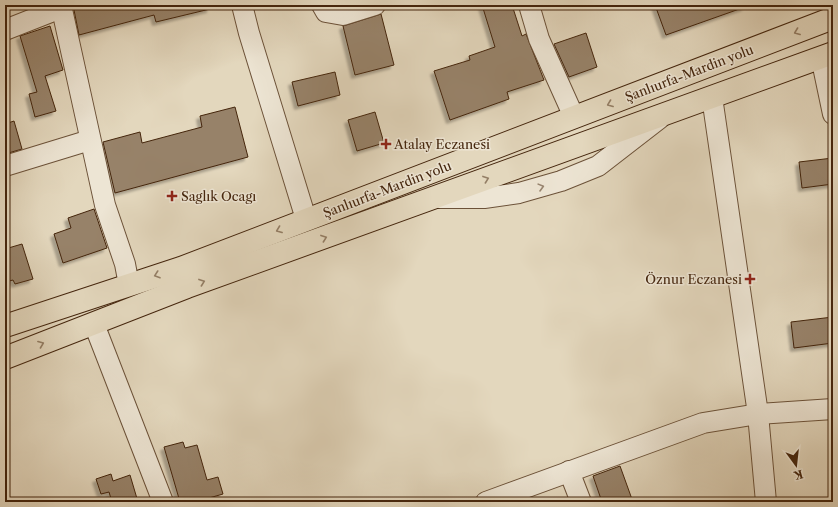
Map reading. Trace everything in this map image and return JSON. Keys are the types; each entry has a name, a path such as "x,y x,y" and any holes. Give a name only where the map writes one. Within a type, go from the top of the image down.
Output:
{"highway":[{"name":"Şanlıurfa-Mardin yolu","path":"5,326 180,268 833,18"},
{"path":"5,358 187,288 827,55"}],"street":[{"path":"242,5 255,55 306,219"},
{"path":"322,5 326,12 343,15 375,5"},
{"path":"529,5 539,39 574,117"},
{"path":"5,30 61,6 105,205 126,264 129,285"},
{"path":"827,55 833,114"},
{"path":"712,97 758,414 766,502"},
{"path":"5,166 90,140"},
{"path":"94,324 164,502"},
{"path":"486,502 703,423 758,414 833,409"},
{"path":"569,471 581,502"}],"building":[{"path":"73,5 210,5 210,9 156,22 154,15 79,35"},
{"path":"482,5 512,5 522,36 526,34 544,80 507,92 509,99 450,120 434,71 470,60 469,56 495,47"},
{"path":"655,5 745,5 745,7 666,35"},
{"path":"381,14 394,65 355,75 343,26"},
{"path":"50,26 63,70 45,76 56,111 35,117 29,94 37,92 20,36"},
{"path":"586,33 597,67 569,77 554,44"},
{"path":"335,72 340,95 298,106 292,82"},
{"path":"235,107 248,157 115,193 103,142 140,132 142,143 202,127 200,116"},
{"path":"375,112 384,143 357,151 348,120"},
{"path":"14,121 22,149 5,154 5,124"},
{"path":"833,158 833,184 802,188 799,162"},
{"path":"94,209 107,248 63,263 54,234 71,228 68,218"},
{"path":"22,244 33,279 15,284 13,280 5,282 5,249"},
{"path":"833,317 833,343 794,348 791,322"},
{"path":"183,442 185,448 197,445 207,480 218,477 223,494 195,502 180,502 164,447"},
{"path":"620,466 633,502 602,502 593,476"},
{"path":"111,474 113,481 130,475 138,502 112,502 109,492 101,494 96,479"}],"place":[{"name":"Atalay Eczanesi","path":"386,144"},
{"name":"Saglık Ocagı","path":"172,196"},
{"name":"Öznur Eczanesi","path":"750,279"}]}
